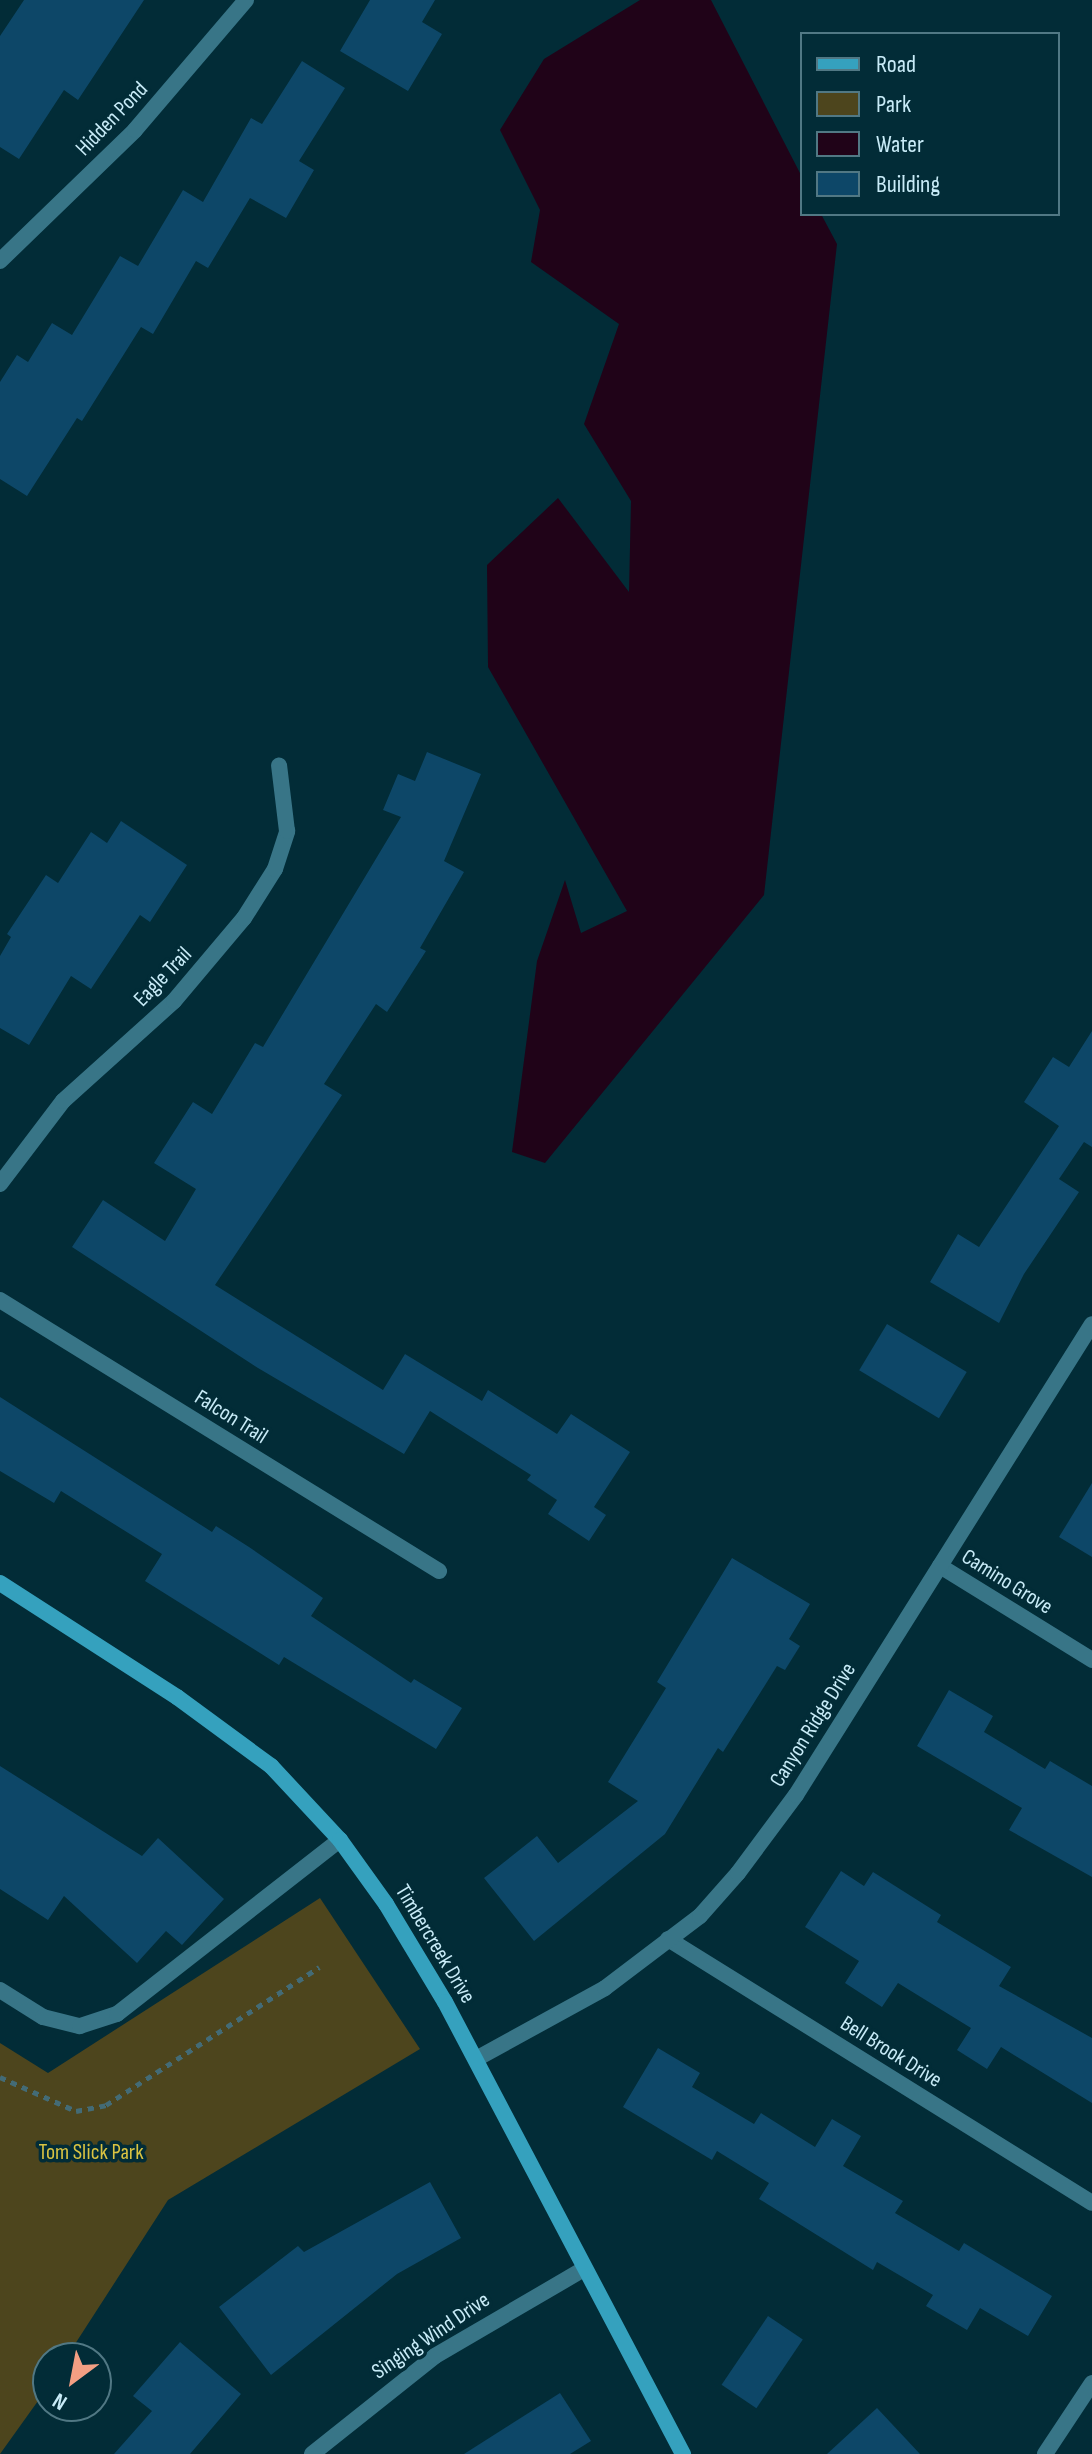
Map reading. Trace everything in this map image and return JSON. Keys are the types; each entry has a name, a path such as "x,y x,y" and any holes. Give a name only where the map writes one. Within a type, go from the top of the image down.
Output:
{"street":[{"name":"Hidden Pond","path":"0,261 135,130 246,0"},
{"name":"Eagle Trail","path":"0,1184 25,1144 63,1101 174,1001 244,918 275,869 287,831 279,765"},
{"name":"Falcon Trail","path":"0,1300 439,1571"},
{"name":"Canyon Ridge Drive","path":"476,2059 605,1988 700,1916 738,1873 796,1795 1092,1324"},
{"name":"Camino Grove","path":"940,1566 1092,1660"},
{"name":"Timbercreek Drive","path":"0,1583 177,1697 271,1766 340,1840 386,1904 476,2059 683,2454"},
{"path":"0,1990 43,2017 80,2026 117,2014 340,1840"},
{"name":"Bell Brook Drive","path":"668,1939 1092,2203"},
{"name":"Singing Wind Drive","path":"312,2454 364,2408 435,2356 584,2269"},
{"path":"1045,2454 1092,2383"}],"path":[{"path":"0,2077 76,2111 106,2105 319,1967"}],"green space":[{"name":"Tom Slick Park","path":"320,1898 420,2049 168,2200 76,2342 32,2342 32,2409 0,2454 0,2043 48,2073"}],"water":[{"path":"640,0 711,0 800,173 800,216 822,216 837,244 764,895 545,1163 512,1152 537,961 565,880 581,933 627,911 488,667 487,565 558,498 629,592 631,501 584,424 619,324 531,262 540,210 500,130 544,59"}],"building":[{"path":"24,0 144,0 78,100 64,90 19,159 0,147 0,36"},
{"path":"370,0 435,0 422,22 442,34 408,91 340,51"},
{"path":"302,61 345,88 299,161 314,170 286,218 250,198 208,268 196,261 153,334 141,327 82,421 77,418 27,496 0,479 0,382 17,355 28,362 52,323 72,335 120,256 138,266 183,190 203,202 251,118 262,124"},
{"path":"427,752 481,774 444,861 464,872 420,948 426,951 387,1012 376,1004 324,1084 342,1095 215,1285 383,1390 405,1354 482,1401 488,1390 557,1434 571,1414 630,1452 594,1507 606,1515 589,1541 548,1514 557,1500 527,1480 531,1475 430,1411 404,1454 258,1368 72,1247 103,1200 165,1241 196,1189 154,1163 193,1102 212,1114 255,1043 263,1047 401,817 383,810 398,774 415,781"},
{"path":"121,821 187,865 150,922 140,915 91,989 71,976 29,1045 0,1028 0,956 11,937 7,934 46,875 58,883 91,832 107,843"},
{"path":"1092,1031 1092,1147 1084,1142 1059,1179 1079,1192 1024,1274 999,1323 930,1282 958,1234 979,1247 1059,1126 1024,1102 1053,1057 1069,1067"},
{"path":"887,1324 967,1372 939,1418 859,1370"},
{"path":"0,1397 212,1532 216,1526 249,1547 323,1598 311,1616 411,1683 414,1679 462,1708 436,1749 284,1657 279,1665 145,1581 162,1554 61,1491 54,1503 0,1471"},
{"path":"1092,1483 1092,1557 1059,1537"},
{"path":"732,1558 810,1604 789,1639 800,1646 785,1670 777,1666 723,1752 718,1748 665,1834 534,1941 484,1878 537,1836 558,1863 638,1801 608,1782 666,1688 657,1682"},
{"path":"949,1690 993,1716 984,1732 1045,1769 1050,1761 1092,1786 1092,1877 1009,1830 1022,1808 917,1746"},
{"path":"0,1766 142,1856 158,1838 224,1899 182,1945 166,1931 137,1963 64,1896 48,1920 0,1889"},
{"path":"841,1871 864,1886 873,1872 941,1915 937,1922 1011,1967 999,1986 1092,2038 1092,2103 1001,2047 987,2069 957,2050 971,2028 898,1983 882,2007 845,1983 859,1961 805,1927"},
{"path":"658,2048 700,2073 692,2087 754,2124 761,2113 815,2147 832,2119 861,2136 843,2166 903,2201 895,2213 959,2251 964,2243 1052,2296 1028,2336 980,2308 967,2330 926,2306 933,2295 877,2262 873,2270 759,2199 769,2183 717,2151 712,2160 623,2107"},
{"path":"430,2182 461,2238 397,2274 271,2375 219,2307 298,2246 304,2252"},
{"path":"768,2316 803,2339 756,2408 722,2385"},
{"path":"180,2342 241,2394 190,2454 114,2454 152,2411 133,2396"},
{"path":"560,2393 591,2441 570,2454 464,2454"},
{"path":"877,2408 920,2454 827,2454"}]}
